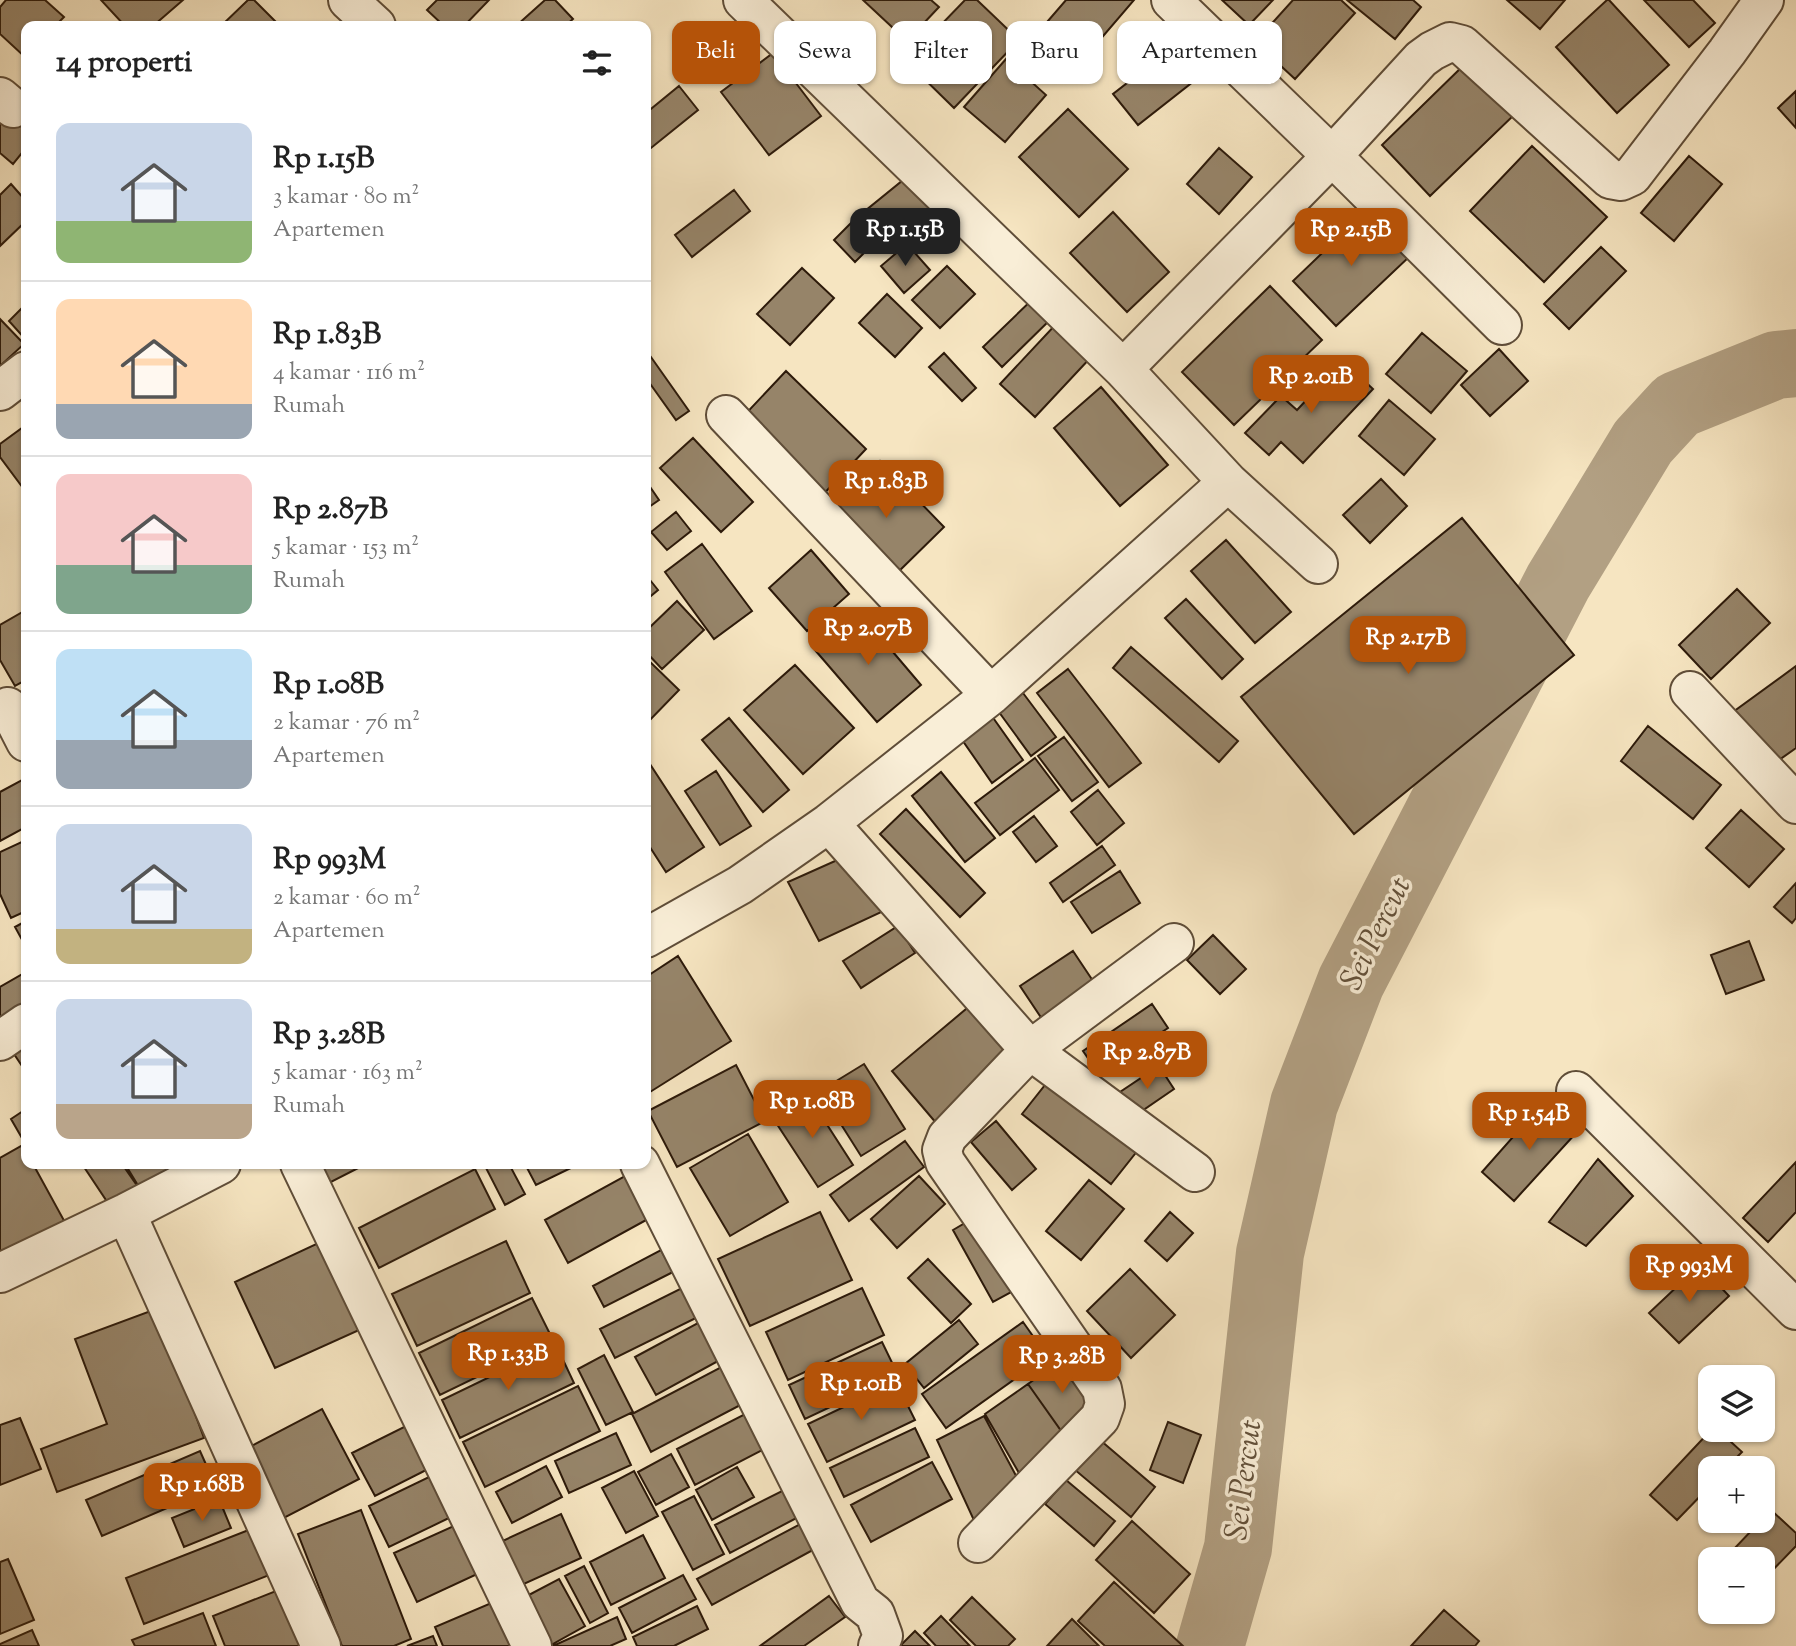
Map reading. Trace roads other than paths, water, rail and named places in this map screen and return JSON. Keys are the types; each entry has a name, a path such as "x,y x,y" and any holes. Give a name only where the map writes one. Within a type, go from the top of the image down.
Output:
{"street":[{"path":"348,0 371,21"},
{"path":"743,0 1124,369 1228,482 1318,564"},
{"path":"1171,0 1502,326"},
{"path":"1124,369 1332,156 1420,59 1432,51 1450,42 1462,46 1610,178 1621,181 1632,176 1764,0"},
{"path":"0,391 21,375"},
{"path":"726,415 991,695"},
{"path":"651,935 740,885 829,823 991,695 1228,482"},
{"path":"1690,691 1796,804"},
{"path":"8,707 21,732"},
{"path":"829,823 1030,1051 1195,1172"},
{"path":"978,1543 1100,1418 1105,1404 1102,1389 945,1162 943,1150 947,1137 1030,1051 1174,943"},
{"path":"0,1041 21,1026"},
{"path":"1576,1091 1796,1310"},
{"path":"0,1273 211,1169"},
{"path":"302,1169 533,1646"},
{"path":"643,1169 860,1602 875,1614 883,1636 878,1646"},
{"path":"126,1213 321,1646"}],"waterway":[{"name":"Sei Percut","path":"1210,1646 1238,1548 1270,1253 1304,1104 1351,982 1558,582 1643,442 1677,405 1776,365 1796,363"}]}
